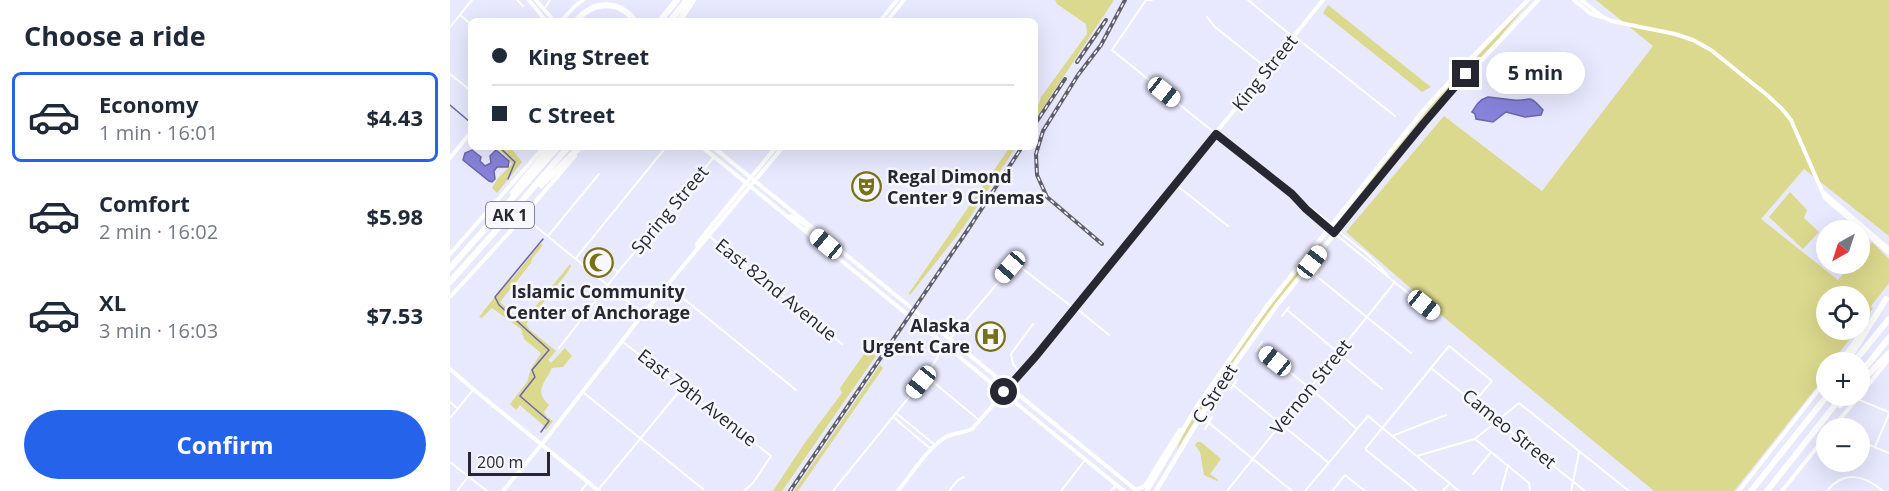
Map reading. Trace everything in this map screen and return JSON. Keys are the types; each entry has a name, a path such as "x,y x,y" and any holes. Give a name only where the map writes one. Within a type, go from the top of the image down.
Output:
{"highway":[{"path":"662,18 677,0"},
{"path":"672,18 687,0"},
{"path":"680,18 693,0"},
{"path":"579,18 590,7 606,3 623,7 633,18"},
{"path":"460,258 548,150"},
{"name":"AK 1","path":"450,268 555,150"},
{"name":"AK 1","path":"450,282 565,150"},
{"path":"508,217 578,150"},
{"path":"1853,352 1887,297"},
{"path":"1863,352 1889,319"},
{"path":"1870,362 1889,338"},
{"path":"1870,373 1889,353"},
{"path":"1751,491 1818,406"},
{"path":"1826,418 1838,406"},
{"path":"1768,491 1816,430"}],"main road":[{"path":"529,0 544,18"},
{"path":"536,0 551,18"},
{"path":"564,18 583,0"},
{"path":"882,18 897,0"},
{"path":"889,18 904,0"},
{"name":"King Street","path":"935,445 945,437 971,429 1009,388 1323,0"},
{"name":"C Street","path":"1147,491 1191,416 1256,321 1431,103 1528,0"},
{"name":"C Street","path":"1156,491 1190,431 1234,363 1277,305 1427,119 1466,74 1538,0"},
{"path":"1574,0 1591,14 1684,37 1711,50 1777,104 1789,117 1799,135 1818,185 1828,201 1850,220"},
{"path":"1581,0 1603,17"},
{"path":"1216,134 1336,232"},
{"path":"450,158 468,136"},
{"path":"450,254 541,150"},
{"path":"450,297 578,150"},
{"path":"706,150 1124,491"},
{"path":"717,150 1136,490 1145,486 1177,434 1191,416"},
{"path":"503,491 667,285 710,236 774,150"},
{"path":"752,179 780,150"},
{"path":"698,248 697,244 725,208 748,184"},
{"path":"1818,185 1889,251"},
{"path":"775,206 800,222 811,226"},
{"path":"710,236 710,231 725,208"},
{"path":"803,230 809,230 826,244 841,252"},
{"path":"1870,233 1879,240"},
{"path":"1870,236 1889,251"},
{"path":"877,290 882,285"},
{"path":"1847,352 1887,297"},
{"path":"1870,382 1889,359"},
{"path":"450,371 598,490"},
{"path":"1739,491 1816,393"},
{"path":"1841,418 1851,406"},
{"path":"898,491 935,445"},
{"path":"1782,491 1816,449"},
{"path":"1117,485 1118,491"}],"street":[{"path":"450,27 472,0"},
{"path":"516,0 523,6"},
{"path":"543,10 550,0"},
{"path":"1152,0 1146,0 1112,50 1216,134"},
{"path":"1248,0 1395,116"},
{"path":"460,15 468,22"},
{"path":"1207,17 1215,27 1268,69"},
{"path":"450,74 468,89"},
{"path":"576,258 664,150"},
{"name":"Spring Street","path":"559,348 618,272 714,157"},
{"path":"548,236 599,174"},
{"path":"1175,184 1228,226"},
{"path":"523,216 644,314"},
{"path":"1336,232 1438,317"},
{"name":"East 82nd Avenue","path":"710,236 842,344"},
{"path":"596,254 618,272"},
{"path":"949,340 1015,263 1109,334"},
{"path":"1310,281 1318,271"},
{"path":"1315,275 1411,353"},
{"name":"Vernon Street","path":"1227,491 1395,282"},
{"path":"667,285 796,390"},
{"path":"1282,316 1289,307"},
{"path":"1287,310 1382,388"},
{"path":"1021,374 1013,364 1011,354 1033,324"},
{"path":"833,491 926,376 942,350 937,338"},
{"name":"East 79th Avenue","path":"622,341 771,456 753,483 744,491"},
{"path":"1256,351 1262,342"},
{"path":"1417,491 1366,448 1449,346 1492,381 1474,402"},
{"path":"1258,347 1357,429"},
{"name":"Cameo Street","path":"1431,368 1585,491"},
{"path":"926,376 980,420"},
{"path":"1230,390 1237,380"},
{"path":"1233,385 1329,463"},
{"path":"598,490 682,387"},
{"path":"450,418 473,389"},
{"path":"582,392 703,489"},
{"path":"450,402 458,409"},
{"path":"1870,402 1889,413 1875,447"},
{"path":"1417,456 1475,439 1522,404 1629,491"},
{"path":"896,413 935,445"},
{"path":"1305,491 1368,416 1459,491"},
{"path":"1392,436 1446,416"},
{"path":"893,417 932,450"},
{"path":"1205,429 1212,417"},
{"path":"1209,423 1292,491"},
{"path":"1475,439 1529,483 1530,491"},
{"path":"1870,445 1889,453"},
{"path":"1473,474 1491,452"},
{"path":"1571,491 1579,452"},
{"path":"1061,491 1085,460"},
{"path":"450,462 487,491"},
{"path":"1501,491 1508,465"},
{"path":"1332,491 1345,475 1365,491"},
{"path":"457,491 468,476"},
{"path":"1827,491 1841,478 1850,476 1863,479 1883,491"},
{"path":"949,491 958,480 964,477"},
{"path":"581,491 588,482"},
{"path":"1443,491 1450,484"},
{"path":"1111,491 1117,485"},
{"path":"1875,491 1878,487"}],"shaded area":[{"path":"1055,0 1114,0 1038,115 1041,97 1087,34 1086,24 1057,4"},
{"path":"1596,0 1889,0 1889,236 1804,169 1761,219 1816,263 1816,274 1830,274 1838,280 1843,274 1870,274 1870,244 1872,242 1889,259 1889,283 1871,306 1873,308 1870,312 1870,286 1816,286 1816,340 1849,340 1840,352 1816,352 1816,388 1734,491 1654,491 1446,319 1346,232 1444,116 1542,191 1653,46"},
{"path":"1527,4 1421,123 1343,218 1437,99"},
{"path":"1328,5 1431,87 1422,92 1323,13"},
{"path":"1488,97 1513,100 1531,99 1543,110 1541,115 1525,117 1506,112 1493,122 1476,119 1472,112 1482,99"},
{"path":"472,150 481,157 480,161 485,166 491,163 490,156 496,150 509,161 508,167 497,167 494,171 495,179 492,182 489,181 463,160 465,153"},
{"path":"498,150 512,150 522,162 497,193 492,188 512,164"},
{"path":"1008,150 1014,150 963,228 910,295 909,293"},
{"path":"1790,192 1807,210 1804,218 1816,229 1816,235 1803,249 1769,217"},
{"path":"1321,241 1304,269 1231,364 1177,450 1187,427 1224,371 1264,314"},
{"path":"540,244 543,245 531,263 500,302 523,322 570,264 567,273 526,324 556,351 548,360 551,363 565,348 572,356 563,367 552,368 542,387 542,396 549,405 544,412 553,421 546,430 520,405 516,410 510,404 527,382 531,369 541,353 524,339 521,329 492,308 482,318 479,317"},
{"path":"871,348 878,353 782,491 773,491 842,393 840,388 867,350"},
{"path":"880,365 883,368 798,491 794,491"},
{"path":"1201,442 1221,459 1210,474 1217,481 1204,475 1200,452 1195,445"}],"waterway":[{"path":"450,105 468,120"},
{"path":"502,150 515,162 508,179"},
{"path":"541,432 549,421 520,396 535,377 532,370 549,350 499,305 495,297 543,239"}],"railway":[{"path":"1038,147 1043,131 1078,75 1101,45 1125,0"},
{"path":"1077,62 1106,20"},
{"path":"1038,120 1065,79"},
{"path":"790,491 1020,150"},
{"path":"1037,150 1037,175 1047,197 1102,244"}],"place":[{"name":"Regal Dimond Center 9 Cinemas","path":"866,187"},
{"name":"Islamic Community Center of Anchorage","path":"598,263"},
{"name":"Alaska Urgent Care","path":"991,336"}],"route":[{"path":"1004,392 1036,356 1216,134 1292,194 1334,233 1466,74"}]}
